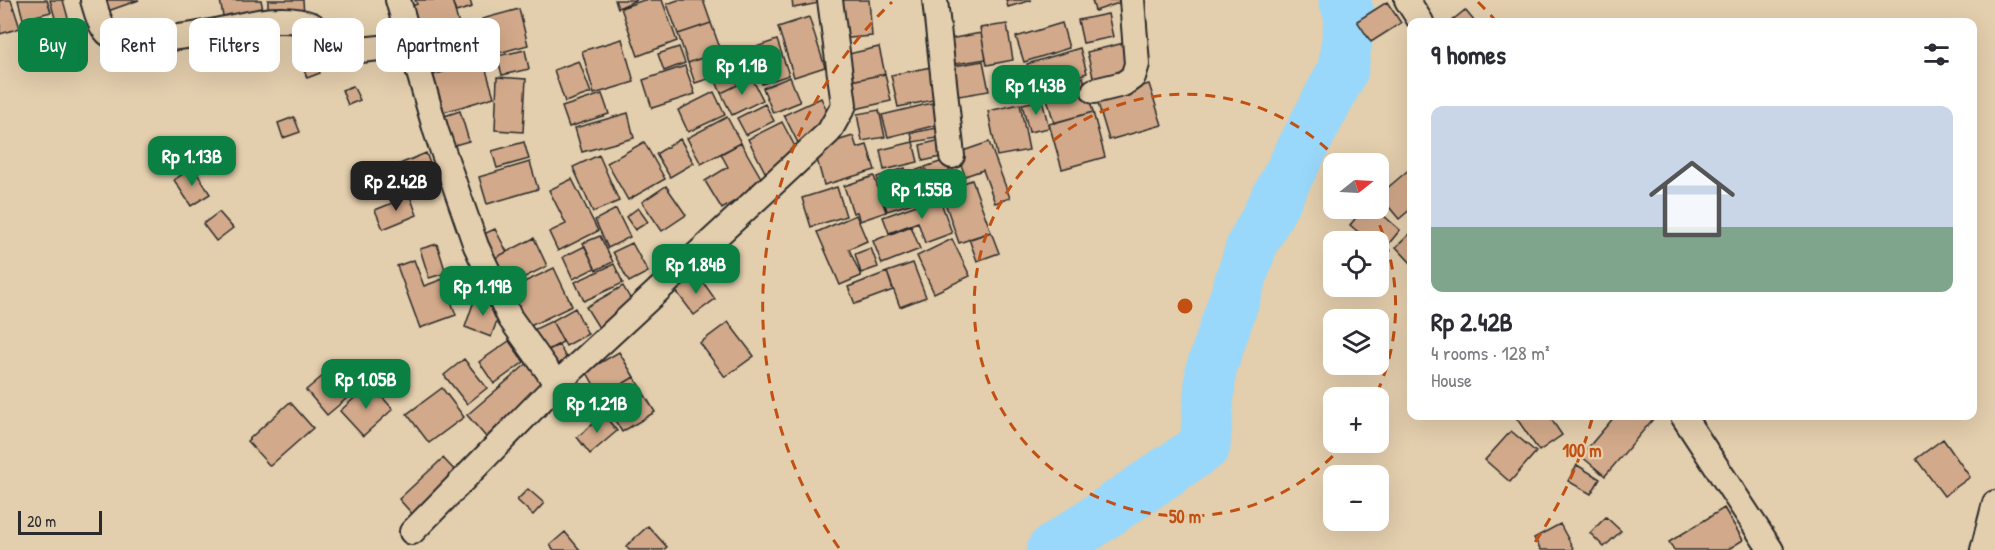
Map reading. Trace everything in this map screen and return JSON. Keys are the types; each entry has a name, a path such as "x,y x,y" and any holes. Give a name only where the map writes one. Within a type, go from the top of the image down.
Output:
{"street":[{"path":"93,0 103,31 110,37 124,41 215,31 257,21 273,21 312,25 325,50 331,53 376,48"},
{"path":"398,0 402,18"},
{"path":"412,532 557,384 830,132 843,111 844,95 830,0"},
{"path":"934,0 952,156"},
{"path":"1094,91 1123,84 1133,77 1137,64 1132,0"},
{"path":"1407,0 1418,18"},
{"path":"418,72 476,246 510,318 557,384"},
{"path":"1686,420 1771,550"},
{"path":"1983,550 1995,503"}],"building":[{"path":"0,0 11,0 18,29 0,34"},
{"path":"18,0 47,0 51,12 23,18"},
{"path":"50,0 63,0 68,18 55,18"},
{"path":"104,0 139,0 108,11"},
{"path":"220,0 261,0 264,15 223,18"},
{"path":"268,0 303,0 304,15 268,16"},
{"path":"415,0 452,0 457,18 406,18 403,9 417,4"},
{"path":"452,0 470,0 472,7 456,12"},
{"path":"615,0 637,0 618,8"},
{"path":"644,0 662,0 677,41 638,56 621,8"},
{"path":"678,0 703,0 711,23 678,34 667,4"},
{"path":"792,0 818,0 819,3 793,8"},
{"path":"835,0 869,0 872,36 838,39"},
{"path":"1006,0 1032,0 1008,7"},
{"path":"1092,0 1128,0 1095,11"},
{"path":"1387,2 1401,23 1371,42 1357,21"},
{"path":"519,9 528,45 500,53 500,18 486,18"},
{"path":"1465,10 1472,18 1455,18"},
{"path":"1108,14 1113,37 1083,43 1078,20"},
{"path":"809,17 825,67 794,77 778,27"},
{"path":"711,23 721,51 688,63 678,34"},
{"path":"1062,23 1069,48 1024,62 1016,37"},
{"path":"1007,24 1013,60 987,65 980,28"},
{"path":"981,33 986,59 949,65 944,40"},
{"path":"622,39 634,82 594,94 582,51"},
{"path":"777,40 789,75 762,84 750,49"},
{"path":"1124,43 1132,76 1095,85 1087,52"},
{"path":"679,47 685,63 664,71 658,54"},
{"path":"879,47 885,74 846,82 840,56"},
{"path":"1080,48 1087,73 1034,90 1027,64"},
{"path":"525,50 529,69 502,75 500,55"},
{"path":"707,56 714,77 695,83 688,63"},
{"path":"579,61 591,93 565,102 554,70"},
{"path":"983,61 989,91 953,97 948,67"},
{"path":"685,66 695,94 652,108 643,80"},
{"path":"931,67 938,99 898,107 891,75"},
{"path":"731,71 738,85 721,93 715,79"},
{"path":"305,72 320,72 320,73 307,78"},
{"path":"443,72 487,72 494,97 444,112 433,75"},
{"path":"885,74 891,101 851,110 846,82"},
{"path":"497,77 526,79 523,132 495,130"},
{"path":"790,77 800,102 773,113 763,88"},
{"path":"1083,77 1093,112 1054,123 1044,88"},
{"path":"752,78 763,100 732,115 721,93"},
{"path":"1149,84 1162,125 1109,140 1097,100"},
{"path":"353,86 360,100 348,105 342,90"},
{"path":"714,92 725,115 688,132 678,110"},
{"path":"602,94 609,114 569,127 562,107"},
{"path":"821,98 834,125 798,143 784,115"},
{"path":"1042,100 1049,128 1029,132 1022,104"},
{"path":"936,102 941,124 888,137 882,115"},
{"path":"765,104 774,121 746,135 737,118"},
{"path":"1020,104 1029,150 997,156 988,111"},
{"path":"879,110 885,137 862,141 857,114"},
{"path":"460,111 469,141 444,148 435,119"},
{"path":"1093,112 1105,157 1062,169 1049,124"},
{"path":"628,113 634,138 582,152 575,128"},
{"path":"294,117 300,132 283,138 278,123"},
{"path":"727,117 741,143 701,164 687,138"},
{"path":"782,122 799,154 765,172 748,139"},
{"path":"942,127 944,137 913,142 911,133"},
{"path":"853,136 857,148 867,145 875,170 824,185 814,148"},
{"path":"680,139 694,163 670,177 656,154"},
{"path":"945,139 949,155 923,161 920,145"},
{"path":"524,142 529,159 497,168 492,151"},
{"path":"644,142 665,179 628,200 607,163"},
{"path":"913,142 918,162 884,170 880,150"},
{"path":"989,142 1010,198 995,203 983,170 965,176 957,153"},
{"path":"741,143 764,183 722,209 705,181 728,167 721,154"},
{"path":"426,153 437,182 394,199 383,171"},
{"path":"599,155 619,201 593,212 573,167"},
{"path":"946,160 953,183 932,190 925,167"},
{"path":"530,162 538,189 487,204 479,177"},
{"path":"193,167 210,194 191,206 174,180"},
{"path":"905,168 911,188 883,197 877,177"},
{"path":"923,168 928,187 917,191 911,172"},
{"path":"1407,171 1407,212 1399,219 1389,207 1389,187"},
{"path":"874,176 886,212 860,221 857,212 853,213 844,186"},
{"path":"572,179 598,231 558,251 549,232 566,224 549,190"},
{"path":"972,180 991,232 959,243 941,191"},
{"path":"666,186 686,215 662,231 642,202"},
{"path":"837,187 846,216 811,227 802,198"},
{"path":"911,188 916,202 887,211 883,197"},
{"path":"410,196 417,215 383,229 375,210"},
{"path":"939,197 952,233 925,243 918,222 889,233 883,217"},
{"path":"638,208 648,222 635,230 626,217"},
{"path":"616,209 630,237 608,248 595,220"},
{"path":"219,212 233,228 216,241 203,224"},
{"path":"856,215 867,241 849,249 861,276 840,285 817,232"},
{"path":"1355,219 1388,219 1400,230 1389,243 1389,231 1357,231 1350,225"},
{"path":"911,226 920,249 882,264 873,241"},
{"path":"495,229 507,252 489,261 477,237"},
{"path":"991,232 999,253 977,261 969,239"},
{"path":"600,236 613,262 596,270 583,243"},
{"path":"1407,237 1407,259 1396,247"},
{"path":"534,238 547,266 503,288 489,261"},
{"path":"952,239 970,276 934,293 917,256"},
{"path":"632,243 648,272 629,282 613,252"},
{"path":"437,244 446,273 429,278 420,249"},
{"path":"585,246 595,268 573,279 563,257"},
{"path":"871,248 878,267 861,273 855,254"},
{"path":"414,260 424,286 443,279 456,315 420,328 397,266"},
{"path":"913,263 926,297 900,307 887,272"},
{"path":"614,264 623,283 584,301 575,282"},
{"path":"554,268 572,306 524,329 505,291"},
{"path":"887,272 893,290 855,304 848,287"},
{"path":"698,275 715,299 694,315 676,291"},
{"path":"623,286 635,307 599,328 586,307"},
{"path":"475,298 502,307 491,337 465,327"},
{"path":"575,308 588,334 566,346 552,321"},
{"path":"552,321 563,342 542,353 531,331"},
{"path":"728,322 754,356 725,377 700,343"},
{"path":"509,341 524,362 494,384 479,362"},
{"path":"559,345 569,363 552,371 542,353"},
{"path":"619,352 634,377 601,397 586,371"},
{"path":"464,359 487,388 467,404 444,375"},
{"path":"530,361 549,384 486,437 467,415"},
{"path":"337,364 358,389 327,415 306,390"},
{"path":"634,377 655,412 622,432 601,397"},
{"path":"370,384 393,409 363,436 340,411"},
{"path":"442,388 464,417 429,443 407,414"},
{"path":"290,402 313,428 270,466 247,441"},
{"path":"604,415 617,431 590,454 577,437"},
{"path":"1518,420 1552,420 1562,435 1539,451"},
{"path":"1612,420 1652,420 1605,476 1581,456"},
{"path":"1511,431 1536,452 1510,482 1485,460"},
{"path":"1943,439 1970,477 1944,496 1916,459"},
{"path":"443,458 458,474 414,516 399,499"},
{"path":"1577,465 1600,479 1591,494 1568,481"},
{"path":"528,489 544,503 533,515 517,500"},
{"path":"1724,508 1743,540 1727,550 1674,550 1669,542"},
{"path":"1606,517 1621,531 1604,547 1590,533"},
{"path":"1560,524 1574,550 1541,550 1534,538"},
{"path":"648,526 667,547 663,550 629,550 626,546"},
{"path":"565,532 580,550 554,550 550,545"}],"waterway":[{"path":"1052,550 1205,446 1211,370 1252,245 1343,70 1350,16 1344,0"}]}
